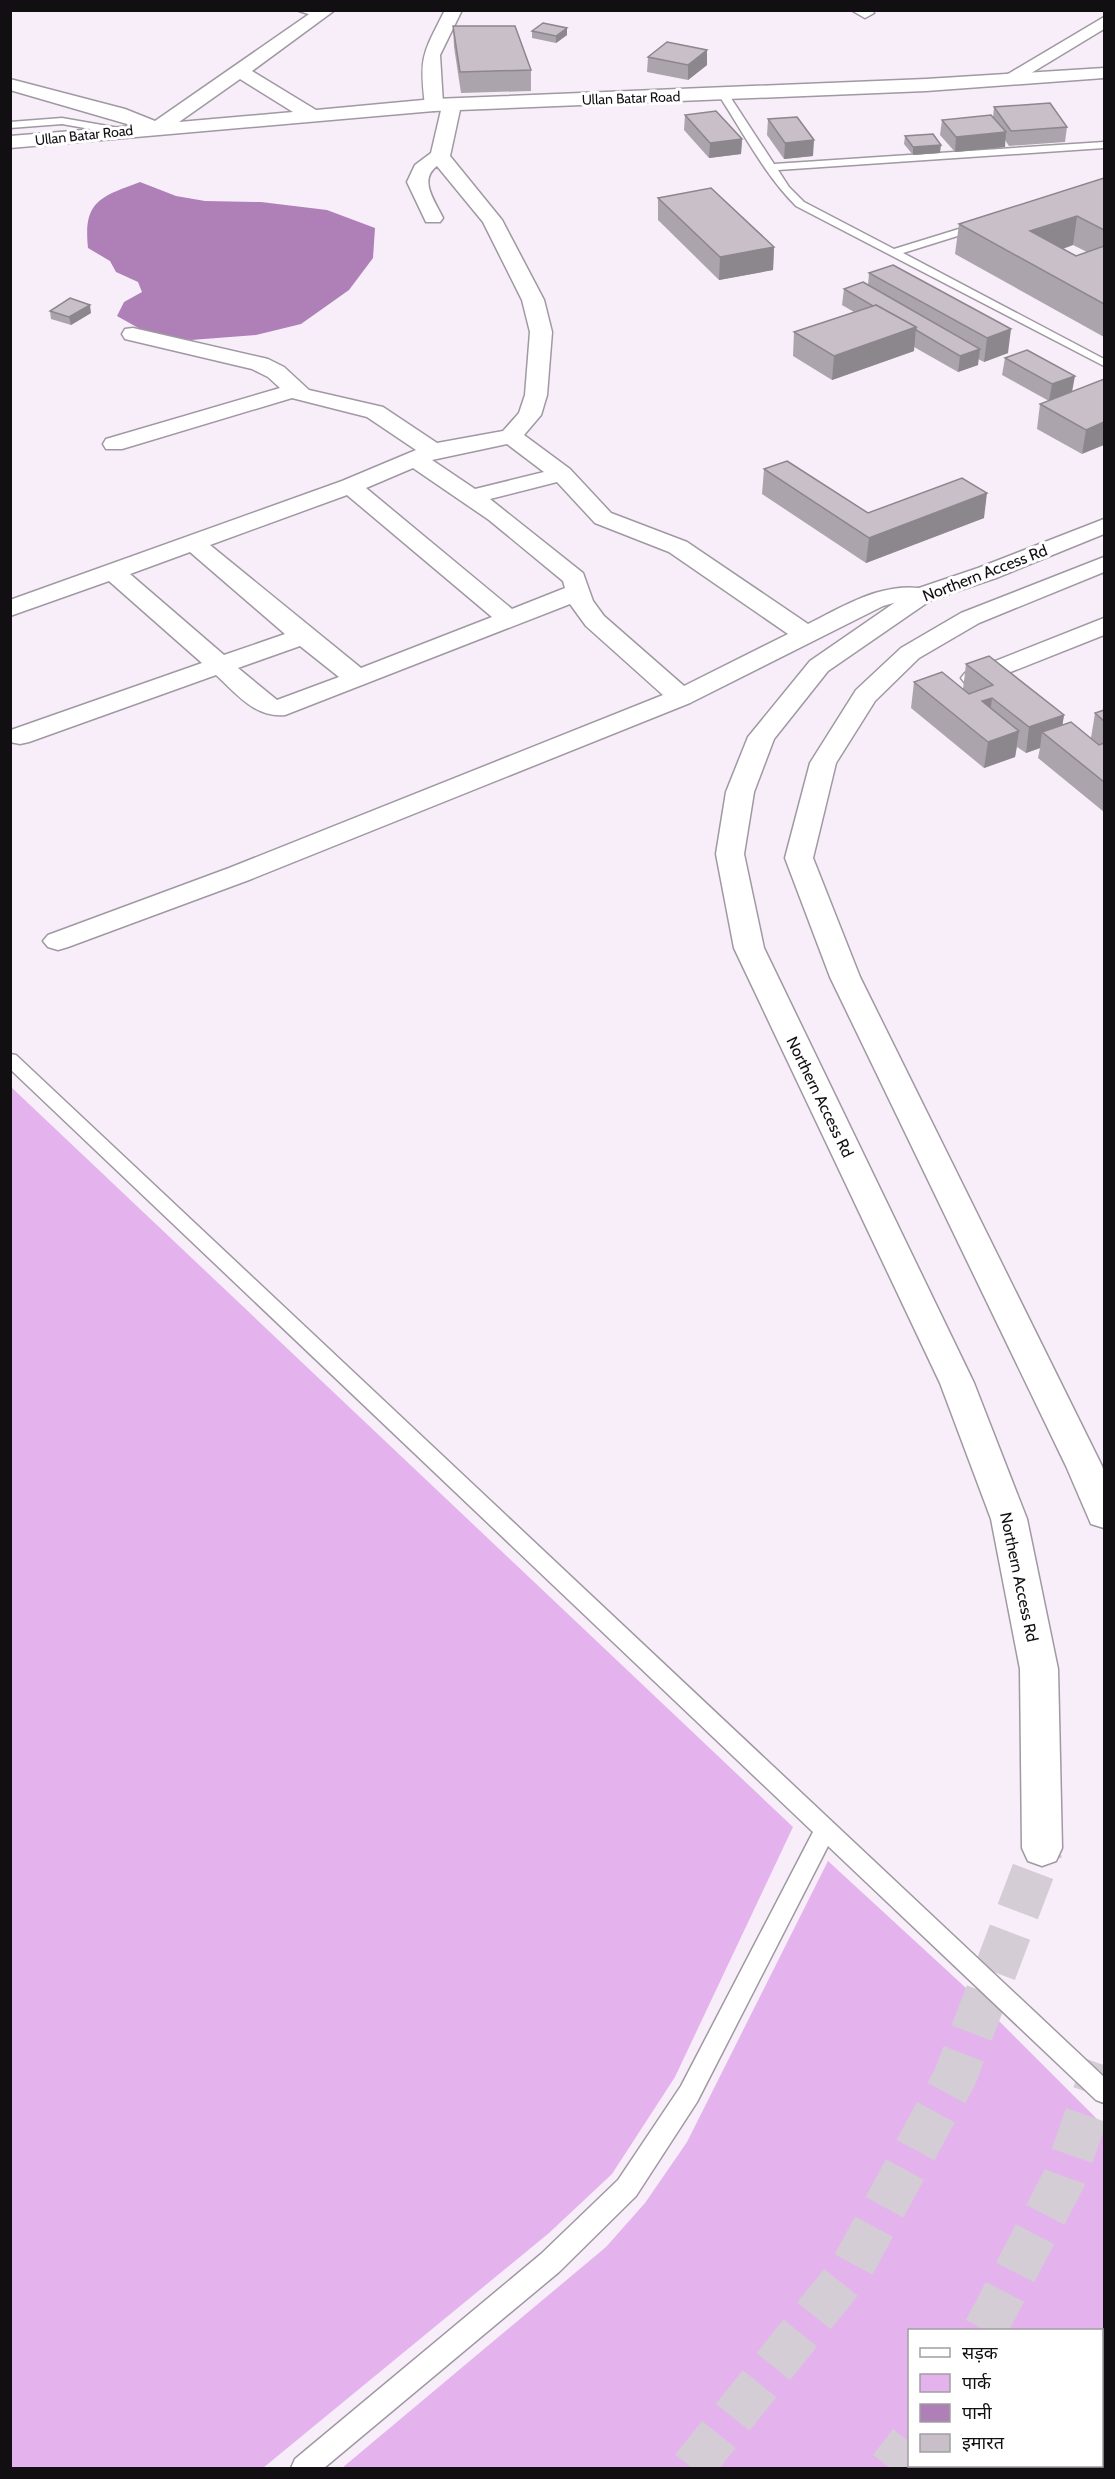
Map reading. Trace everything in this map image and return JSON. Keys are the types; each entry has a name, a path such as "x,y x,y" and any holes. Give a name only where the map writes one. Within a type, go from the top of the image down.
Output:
{"street":[{"path":"10,609 350,486 425,455 511,436 530,415 536,395 541,332 533,300 492,219 453,176 440,156 443,105 430,72 431,55 454,10"},
{"name":"Ullan Batar Road","path":"157,128 237,70 324,13"},
{"path":"1007,80 1104,22"},
{"path":"237,70 312,115"},
{"name":"Ullan Batar Road","path":"10,142 443,105 723,94 1104,73"},
{"path":"10,84 118,113 157,128"},
{"path":"433,218 417,182 417,175 423,166 440,156"},
{"path":"134,334 247,360 276,372 296,390 311,399 358,406 375,412 471,497 574,578 581,601 596,621 681,698"},
{"path":"114,444 296,390"},
{"path":"511,436 562,474 594,512 603,518 678,547 808,636"},
{"path":"471,497 562,474"},
{"path":"350,486 509,619"},
{"name":"Northern Access Rd","path":"1042,1848 1039,1669 1009,1519 957,1383 749,948 730,854 740,792 761,737 819,666 922,595 987,573 1104,526"},
{"path":"192,542 303,636 357,678"},
{"path":"1104,564 970,618 910,653 865,696 822,763 800,858 845,977 1084,1466 1104,1514"},
{"path":"113,572 264,704 273,708 285,707 578,592"},
{"path":"987,573 1025,596"},
{"path":"58,941 239,874 681,698 892,595 922,595"},
{"path":"974,678 1104,626"},
{"path":"20,736 303,636"}],"lane":[{"path":"300,10 324,13"},
{"path":"723,94 784,189 800,204 896,252 1104,363"},
{"path":"10,125 62,121 119,131"},
{"path":"770,167 1104,145"},
{"path":"896,252 994,221"},
{"path":"10,1059 1104,2092"},
{"path":"304,2469 550,2263 595,2222 627,2188 689,2094 826,1828"}],"green space":[{"path":"10,1086 793,1827 675,2077 612,2174 549,2233 263,2468 11,2468"},
{"path":"828,1861 966,1988 1104,2126 1104,2468 342,2468 606,2247 645,2203 687,2142"}],"water":[{"path":"140,182 176,196 205,201 261,202 327,210 375,228 373,258 349,290 301,324 256,335 191,340 149,334 117,316 124,302 142,292 138,282 116,272 110,261 88,248 87,232 88,220 97,203 114,192"}],"building":[{"path":"543,23 567,28 556,36 532,31"},
{"path":"453,26 515,26 531,70 460,72"},
{"path":"667,42 707,50 688,65 648,57"},
{"path":"1050,103 1067,127 1011,131 994,107"},
{"path":"716,111 742,139 710,143 685,115"},
{"path":"991,115 1006,132 956,137 942,120"},
{"path":"797,117 814,140 785,143 768,119"},
{"path":"933,134 941,145 913,147 905,136"},
{"path":"1104,178 1104,230 1077,216 1030,231 1076,256 1104,246 1104,304 959,224"},
{"path":"711,188 774,247 720,257 658,198"},
{"path":"893,265 1011,329 987,338 869,273"},
{"path":"863,282 980,349 960,356 916,330 916,327 844,289"},
{"path":"70,298 90,305 69,317 50,311"},
{"path":"876,305 916,327 834,356 794,332"},
{"path":"1027,350 1075,376 1052,384 1005,358"},
{"path":"1104,379 1104,422 1086,430 1040,404"},
{"path":"787,461 868,513 962,478 987,493 869,538 764,469"},
{"path":"989,656 1064,715 1029,727 992,698 982,701 1019,731 988,742 914,682 942,672 969,694 993,685 966,664"},
{"path":"1104,710 1104,721 1095,713"},
{"path":"1071,722 1099,745 1104,743 1104,782 1042,732"}],"tunnel":[{"path":"692,2468 850,2271 955,2077 1042,1848"},
{"path":"986,2329 1064,2179 1104,2065"},
{"path":"890,2468 908,2445"}]}
